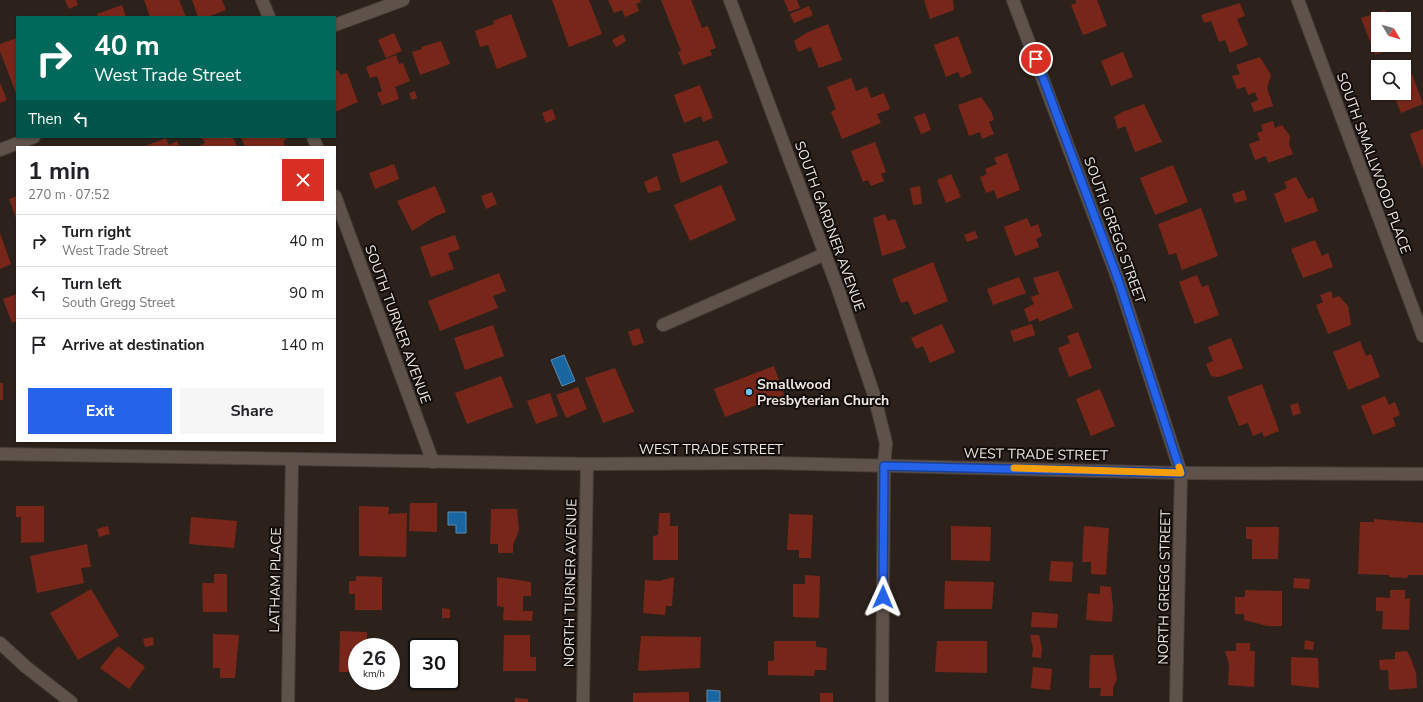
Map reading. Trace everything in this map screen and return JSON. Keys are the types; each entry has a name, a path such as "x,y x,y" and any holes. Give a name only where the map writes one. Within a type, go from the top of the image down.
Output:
{"street":[{"path":"262,0 269,16"},
{"path":"336,25 403,0"},
{"name":"SOUTH GARDNER AVENUE","path":"730,0 825,254 877,405 886,443 884,466 882,702"},
{"name":"SOUTH GREGG STREET","path":"1013,0 1119,282 1181,473"},
{"name":"SOUTH SMALLWOOD PLACE","path":"1298,0 1423,336"},
{"path":"0,150 31,138"},
{"name":"SOUTH TURNER AVENUE","path":"336,199 433,462"},
{"path":"663,325 825,254"},
{"name":"WEST TRADE STREET","path":"0,454 587,464 772,463 1181,473 1423,474"},
{"name":"LATHAM PLACE","path":"288,702 292,459"},
{"name":"NORTH TURNER AVENUE","path":"582,702 587,464"},
{"name":"NORTH GREGG STREET","path":"1176,702 1181,473"},
{"path":"0,643 26,667 71,702"}],"water":[{"path":"564,355 575,381 562,386 551,360"},
{"path":"448,512 466,512 466,533 456,533 456,525 448,525"},
{"path":"707,690 720,691 720,702 707,702"}],"building":[{"path":"65,0 76,0 78,5 69,9"},
{"path":"144,0 179,0 186,16 150,16"},
{"path":"192,0 222,0 226,10 210,16 198,16"},
{"path":"552,0 589,0 602,34 569,47"},
{"path":"608,0 640,0 641,2 636,4 639,11 625,17 622,10 614,13"},
{"path":"661,0 691,0 702,28 708,26 716,48 710,50 712,55 683,65 678,52 681,51"},
{"path":"784,0 797,0 800,8 789,12"},
{"path":"924,0 953,0 954,10 930,19"},
{"path":"1075,0 1097,0 1107,26 1083,35 1071,5 1077,3"},
{"path":"1240,3 1245,16 1237,19 1248,45 1230,53 1225,40 1219,42 1211,21 1204,23 1201,15"},
{"path":"122,5 126,16 98,16 97,14"},
{"path":"809,6 813,15 794,23 790,14"},
{"path":"511,14 527,57 497,69 488,45 480,47 475,31 494,24 493,21"},
{"path":"1371,15 1371,44 1361,18"},
{"path":"828,24 842,60 819,68 811,47 798,52 794,41 806,33"},
{"path":"394,33 402,51 386,58 378,40"},
{"path":"623,34 626,41 616,47 612,40"},
{"path":"958,36 972,73 961,78 958,72 946,77 934,45"},
{"path":"16,38 16,93 0,51 0,44"},
{"path":"441,41 450,64 420,75 412,52 422,49 421,47"},
{"path":"1123,52 1133,77 1111,86 1101,61"},
{"path":"1374,52 1383,52 1375,55"},
{"path":"396,55 399,64 403,63 410,81 395,87 399,99 382,105 377,93 382,91 377,76 370,78 366,67"},
{"path":"1260,57 1271,75 1267,88 1273,106 1254,112 1251,103 1258,100 1255,92 1248,95 1245,87 1237,89 1232,76 1240,74 1236,65"},
{"path":"338,70 340,75 347,73 358,102 336,112 336,71"},
{"path":"1411,74 1423,104 1401,113 1396,100 1411,100"},
{"path":"851,78 856,91 867,87 871,98 884,93 890,109 877,114 881,123 842,139 831,112 836,109 827,87"},
{"path":"0,83 7,100 0,103"},
{"path":"700,85 713,118 703,122 701,116 684,123 674,95"},
{"path":"415,91 417,98 412,100 409,93"},
{"path":"981,97 991,111 994,120 989,122 994,134 982,139 980,132 969,136 958,105"},
{"path":"1144,104 1162,142 1135,152 1125,126 1118,129 1114,117 1122,112"},
{"path":"552,109 556,119 546,123 542,113"},
{"path":"925,113 931,130 921,134 914,117"},
{"path":"1273,121 1275,128 1282,125 1290,136 1289,144 1293,154 1268,163 1266,156 1255,160 1249,144 1260,140 1257,133 1263,131 1261,125"},
{"path":"1423,129 1423,169 1410,134"},
{"path":"166,138 169,145 177,141 180,146 145,146"},
{"path":"202,138 233,138 237,146 199,146 205,143"},
{"path":"241,138 285,138 286,140 283,141 285,146 245,146"},
{"path":"718,140 728,163 681,183 672,154"},
{"path":"875,142 886,172 881,174 884,181 871,186 868,180 863,182 851,151"},
{"path":"1007,153 1020,190 997,199 994,190 986,193 980,177 987,174 985,169 997,164 994,158"},
{"path":"394,164 399,179 375,189 369,173"},
{"path":"1173,165 1188,202 1155,215 1140,178"},
{"path":"951,174 961,197 946,203 937,180"},
{"path":"657,176 661,190 648,193 644,182"},
{"path":"1296,177 1308,199 1313,197 1318,211 1285,223 1274,194 1287,188 1284,182"},
{"path":"721,185 736,220 690,241 674,205"},
{"path":"435,186 446,212 434,217 412,231 397,201"},
{"path":"920,186 922,204 913,205 910,188"},
{"path":"1244,190 1247,200 1235,203 1232,194"},
{"path":"492,192 497,204 486,209 481,196"},
{"path":"16,196 16,218 9,199"},
{"path":"1201,208 1218,256 1182,270 1176,253 1169,255 1158,224"},
{"path":"885,214 888,221 895,219 906,248 882,256 873,218"},
{"path":"1027,218 1031,227 1038,224 1042,236 1036,239 1039,247 1015,256 1004,227"},
{"path":"975,231 978,238 967,242 964,235"},
{"path":"0,233 11,264 0,269"},
{"path":"455,235 460,249 448,253 454,269 431,277 420,247"},
{"path":"1315,240 1322,256 1328,253 1333,267 1303,278 1291,249"},
{"path":"933,262 948,301 914,315 908,301 901,303 892,279"},
{"path":"1058,271 1073,308 1039,322 1038,318 1029,322 1024,309 1034,304 1031,297 1039,294 1033,278"},
{"path":"499,273 506,291 493,296 498,308 440,331 428,301"},
{"path":"1197,275 1202,287 1208,285 1219,315 1195,324 1179,282"},
{"path":"1019,277 1026,293 993,305 987,289"},
{"path":"1331,291 1333,298 1339,296 1348,306 1351,325 1328,334 1316,305 1323,302 1320,295"},
{"path":"16,294 16,321 12,323 3,299"},
{"path":"942,324 955,352 930,363 923,346 916,349 911,338"},
{"path":"1032,324 1035,335 1014,342 1010,331"},
{"path":"493,325 504,356 465,370 454,338"},
{"path":"639,328 644,343 633,346 628,332"},
{"path":"1078,332 1092,368 1069,377 1058,348 1070,343 1067,336"},
{"path":"1231,338 1243,368 1219,377 1211,376 1206,364 1213,361 1208,347"},
{"path":"1360,341 1366,356 1371,354 1380,377 1348,390 1333,352"},
{"name":"Smallwood Presbyterian Church","path":"774,366 784,395 725,417 714,389"},
{"path":"615,368 634,412 603,423 585,378"},
{"path":"501,376 513,407 467,424 455,393"},
{"path":"0,383 3,383 3,400 0,400"},
{"path":"1262,384 1279,431 1264,437 1262,432 1253,436 1248,423 1239,426 1227,397"},
{"path":"578,387 587,409 566,418 556,395"},
{"path":"1100,389 1115,426 1091,436 1076,399"},
{"path":"550,393 558,416 536,424 527,401"},
{"path":"1385,396 1389,405 1395,402 1400,415 1393,418 1396,426 1373,435 1361,406"},
{"path":"1298,403 1301,413 1293,416 1290,405"},
{"path":"410,503 437,503 437,532 409,531"},
{"path":"16,506 44,506 44,542 21,543 21,517 16,517"},
{"path":"359,506 389,507 388,514 407,513 406,557 359,556"},
{"path":"491,509 517,509 519,530 513,545 513,553 498,553 498,544 490,544"},
{"path":"659,513 670,513 670,526 678,526 678,560 653,560 653,536 658,535"},
{"path":"789,514 813,515 811,558 799,558 799,550 787,550"},
{"path":"191,517 237,521 234,548 189,544"},
{"path":"1374,519 1423,523 1423,575 1408,575 1407,578 1389,577 1389,575 1358,574 1360,522 1374,522"},
{"path":"108,526 110,534 99,537 97,529"},
{"path":"951,526 991,527 990,561 951,560"},
{"path":"1084,526 1109,528 1106,575 1091,574 1091,562 1082,562"},
{"path":"1246,527 1279,527 1278,559 1252,559 1252,539 1246,539"},
{"path":"87,544 91,567 81,568 84,583 37,593 30,556"},
{"path":"1051,561 1073,562 1072,582 1049,581"},
{"path":"214,574 227,574 227,612 203,612 202,583 214,583"},
{"path":"805,575 820,576 819,618 793,617 793,584 805,584"},
{"path":"356,576 382,577 382,610 355,610 355,594 349,594 349,581 356,581"},
{"path":"497,577 531,582 531,596 523,596 523,611 533,611 532,621 503,620 504,607 497,606"},
{"path":"674,577 672,606 666,606 665,615 643,613 645,580 659,581"},
{"path":"1294,578 1310,579 1309,589 1293,588"},
{"path":"945,581 994,582 992,609 944,609"},
{"path":"1100,586 1111,587 1113,606 1112,622 1086,620 1088,593 1100,594"},
{"path":"91,589 119,636 78,660 50,613"},
{"path":"1245,590 1282,591 1282,626 1267,626 1244,620 1244,614 1235,614 1235,597 1245,597"},
{"path":"1390,590 1405,590 1405,599 1410,598 1409,630 1382,629 1383,611 1376,611 1376,597 1390,598"},
{"path":"442,608 450,609 450,618 442,618"},
{"path":"1032,612 1058,614 1057,628 1031,627"},
{"path":"340,631 367,632 367,638 348,638 348,672 339,672"},
{"path":"213,634 239,635 235,678 220,678 220,668 213,668"},
{"path":"504,635 530,635 530,657 536,657 536,671 503,671"},
{"path":"1030,635 1039,635 1042,648 1041,658 1032,657 1033,648"},
{"path":"641,636 701,637 700,668 638,671"},
{"path":"153,637 154,645 145,647 143,639"},
{"path":"1305,640 1314,642 1313,650 1304,649"},
{"path":"774,641 816,641 816,647 827,648 826,670 815,670 814,676 768,675 768,661 774,661"},
{"path":"937,641 987,641 987,673 935,672"},
{"path":"1236,643 1250,643 1250,651 1255,651 1254,687 1228,685 1229,664 1225,651 1236,651"},
{"path":"118,646 145,667 129,689 100,668"},
{"path":"1407,651 1416,673 1417,688 1389,690 1388,670 1380,670 1379,660 1395,659 1395,652"},
{"path":"1090,655 1113,655 1117,679 1113,688 1113,696 1100,696 1101,688 1089,688"},
{"path":"1291,657 1318,658 1319,688 1291,685"},
{"path":"1033,667 1052,669 1050,690 1031,688"},
{"path":"689,692 689,702 633,702 633,693"},
{"path":"820,693 833,693 833,702 820,702"},
{"path":"515,698 528,699 528,702 515,702"}],"slow traffic":[{"path":"1014,468 1181,473 1179,467"}],"place":[{"name":"Smallwood Presbyterian Church","path":"749,392"}],"route":[{"path":"883,597 884,466 1181,473 1119,282 1036,59"}]}
